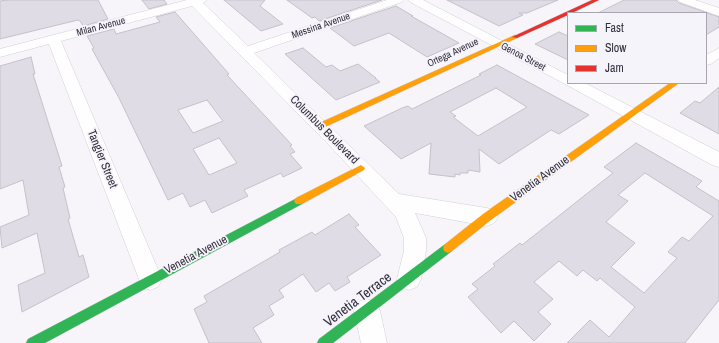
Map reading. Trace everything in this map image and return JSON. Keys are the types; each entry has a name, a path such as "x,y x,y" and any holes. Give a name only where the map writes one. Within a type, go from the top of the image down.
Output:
{"street":[{"name":"Messina Avenue","path":"244,52 398,0"},
{"name":"Genoa Street","path":"414,0 567,80"},
{"name":"Ortega Avenue","path":"570,12 596,0"},
{"path":"684,0 719,12"},
{"name":"Columbus Boulevard","path":"197,1 244,52 395,201 407,217 415,238 414,256 409,279"},
{"name":"Milan Avenue","path":"0,53 197,1"},
{"name":"Ortega Avenue","path":"320,126 567,13"},
{"name":"Tangier Street","path":"54,39 150,279"},
{"path":"707,60 719,52"},
{"path":"575,84 719,160"},
{"name":"Venetia Avenue","path":"409,279 487,217 674,84"},
{"name":"Venetia Avenue","path":"32,343 361,168"},
{"path":"395,201 487,217"},
{"name":"Venetia Terrace","path":"323,343 409,279"},
{"path":"367,311 374,343"}],"building":[{"path":"98,0 108,19 83,26 78,20 0,39 0,1"},
{"path":"142,0 164,0 167,4 149,9"},
{"path":"224,0 265,0 260,6 283,24 261,31"},
{"path":"287,0 382,0 319,21 315,17 312,18"},
{"path":"447,0 558,0 527,13 519,13 523,15 499,26"},
{"path":"624,0 676,0 679,3 705,12 600,12"},
{"path":"396,6 459,43 427,57 389,33 354,46 330,28"},
{"path":"175,12 229,74 227,75 292,145 290,146 295,152 290,154 302,168 283,177 281,173 244,190 248,196 212,213 205,200 190,207 183,193 168,200 119,98 92,49 94,48 87,36 114,29 116,34 160,22 156,17","holes":["207,100 223,121 193,133 178,110","219,138 237,163 209,175 193,149"]},
{"path":"707,13 719,17 719,27 707,34"},
{"path":"559,32 567,36 567,60 535,44"},
{"path":"303,48 326,67 332,65 340,71 358,64 380,82 336,100 285,54"},
{"path":"31,57 35,74 33,74 62,166 59,167 65,187 63,188 70,218 68,219 79,257 83,255 89,277 22,312 18,285 45,273 37,233 2,248 0,227 29,215 23,180 0,189 0,66"},
{"path":"497,65 589,115 559,134 551,130 499,164 479,149 480,172 468,170 468,173 460,173 460,175 455,174 455,177 429,174 431,143 401,159 364,126 402,108 408,106 412,109 481,75 479,74","holes":["496,88 527,107 478,136 453,117 456,116 450,112"]},
{"path":"719,87 719,134 680,113 695,101 700,103"},
{"path":"636,143 702,181 696,187 719,201 719,300 685,343 567,343 590,320 609,337 635,307 600,278 597,281 583,270 577,276 559,261 534,282 553,299 538,312 551,324 534,341 514,321 501,333 468,297 478,289 472,284 495,266 493,264 520,243 522,245 613,173 604,167","holes":["645,173 713,216 689,241 682,237 668,252 677,258 644,293 611,267 635,243 606,222 628,201 618,195"]},
{"path":"349,214 359,225 355,227 381,255 347,277 350,282 335,291 329,283 316,292 303,274 279,290 284,297 269,306 274,315 253,328 262,343 209,343 194,309 207,302 204,296 280,252 279,250 312,232 315,235"}],"traffic: fast":[{"path":"32,343 299,201"},
{"path":"323,343 448,248"}],"traffic: slow":[{"path":"320,126 515,37"},
{"path":"448,248 487,217 674,84"},
{"path":"299,201 361,168"}],"traffic: jam":[{"path":"570,12 596,0"},
{"path":"515,37 567,13"}]}
